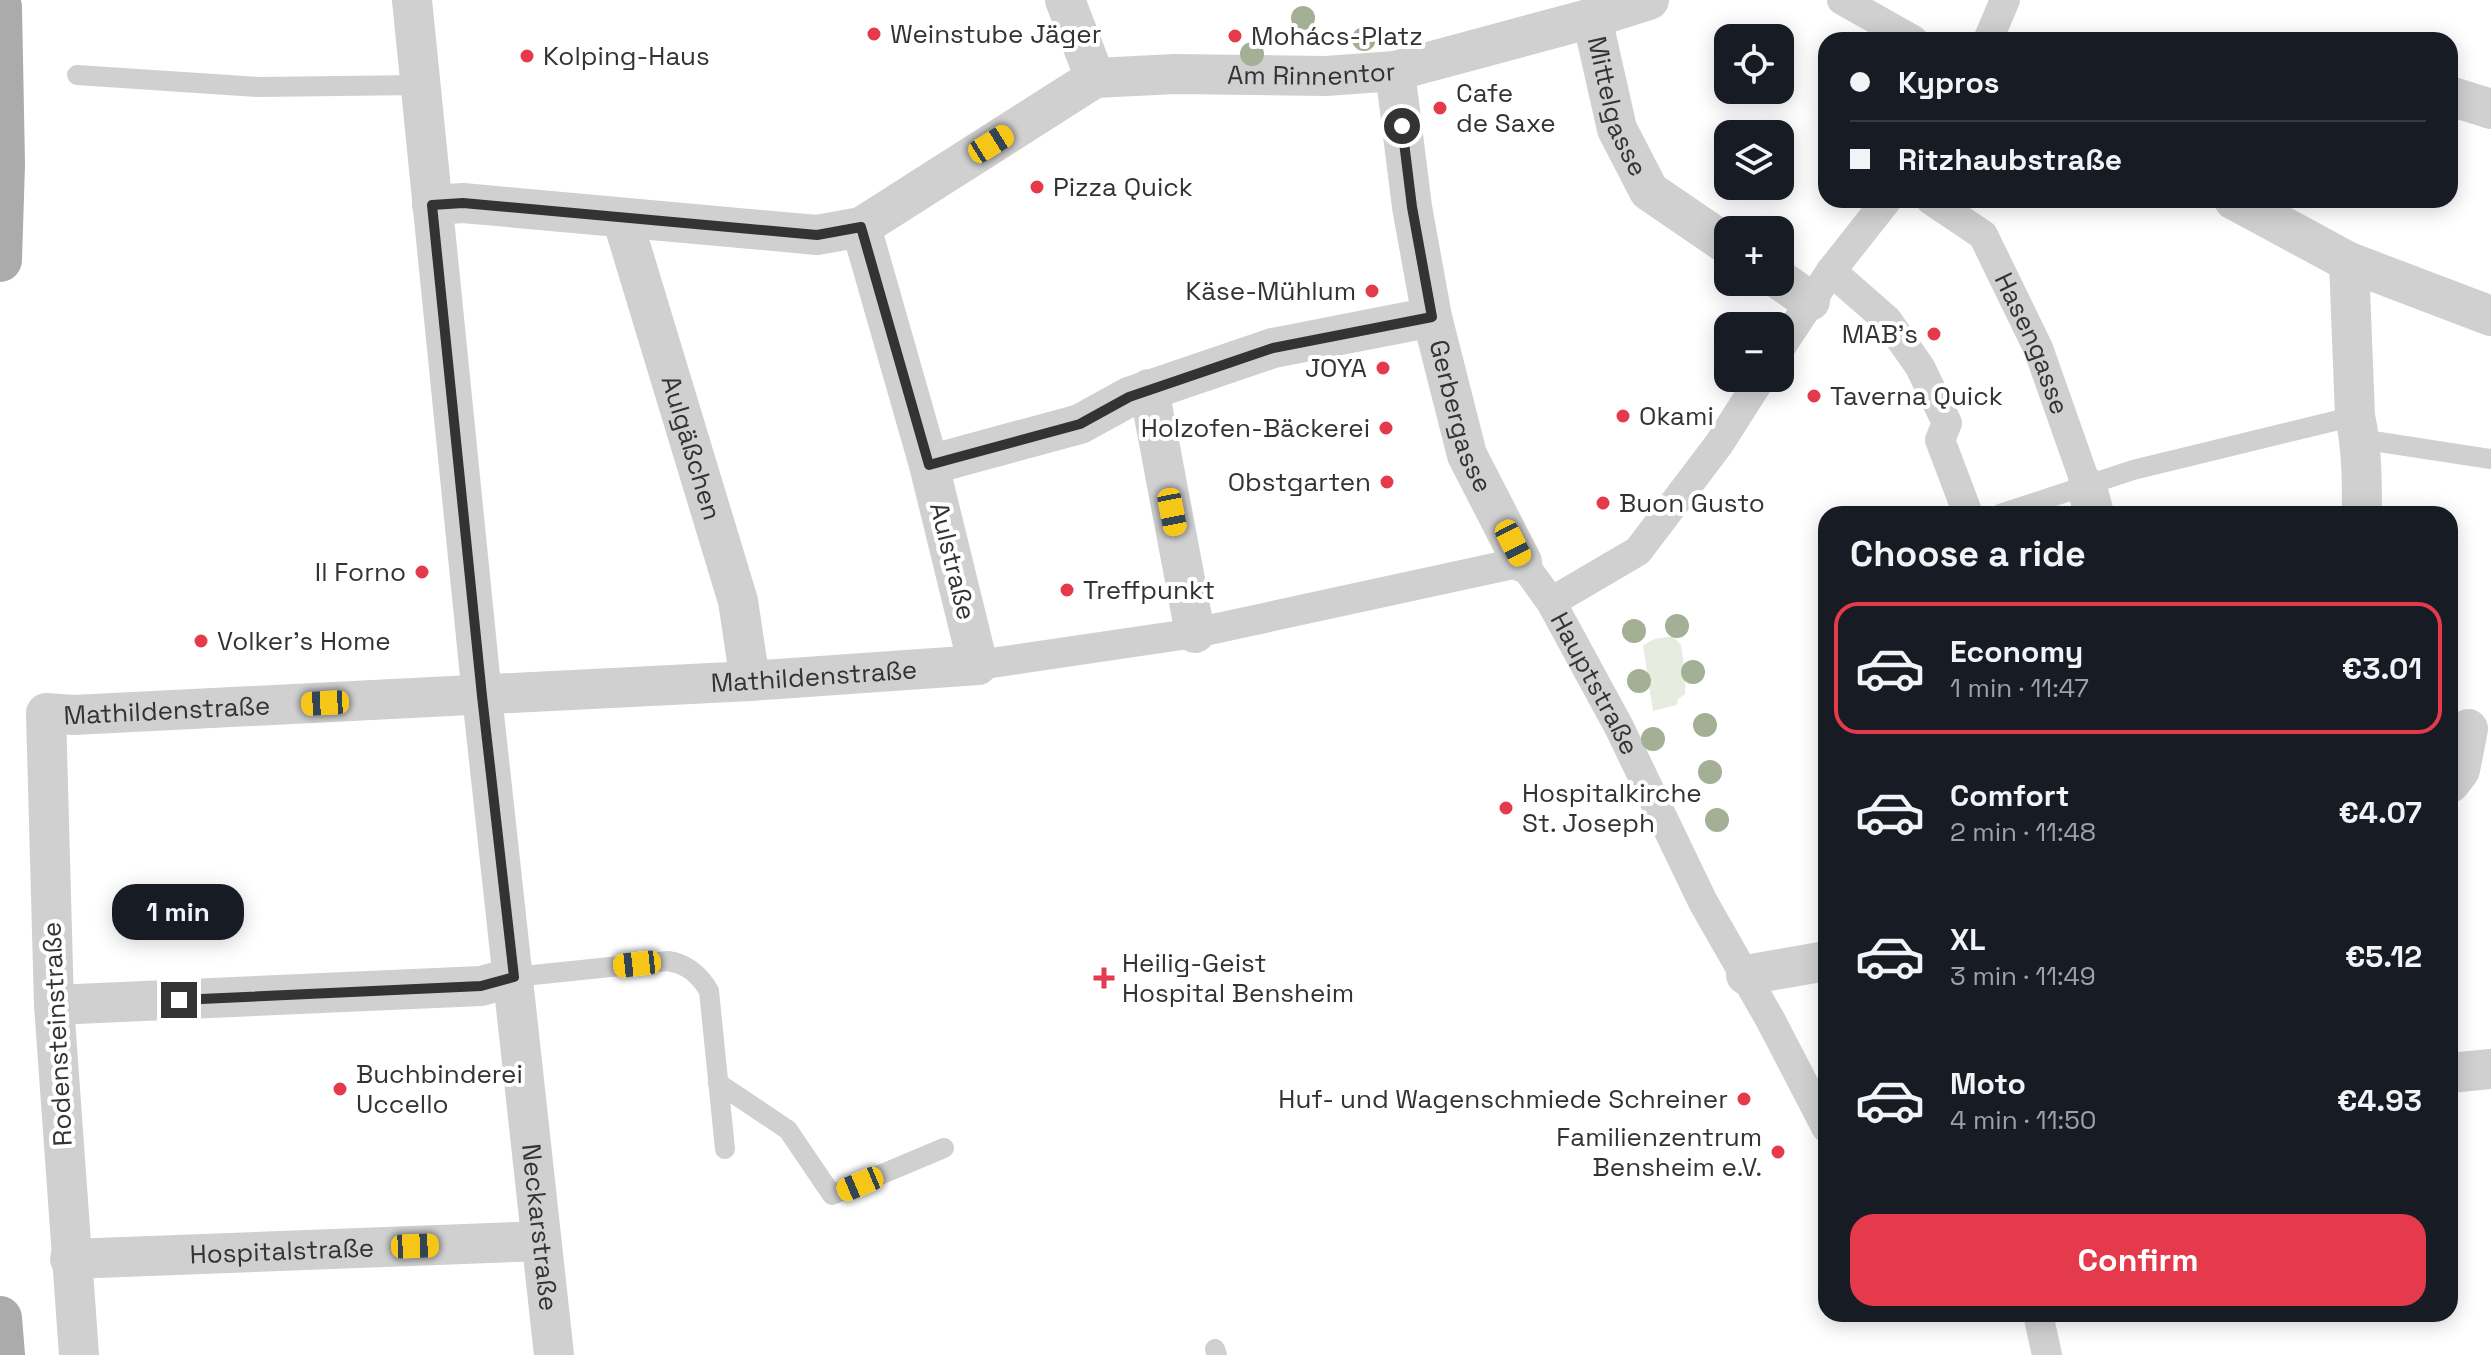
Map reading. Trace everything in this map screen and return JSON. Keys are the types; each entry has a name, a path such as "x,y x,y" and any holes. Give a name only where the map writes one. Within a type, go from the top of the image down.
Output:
{"main road":[{"path":"0,7 3,164 0,260"},
{"path":"0,1318 3,1355"}],"street":[{"name":"Neckarstraße","path":"412,0 482,696 554,1355"},
{"path":"432,205 463,203 817,235 861,227 1095,78 1065,0"},
{"name":"Am Rinnentor","path":"1095,78 1175,74 1326,76 1395,71 1649,0"},
{"path":"1842,0 1899,32"},
{"path":"1991,32 2005,0"},
{"name":"Mittelgasse","path":"1592,18 1617,129 1649,191 1714,235"},
{"name":"Gerbergasse","path":"1395,71 1412,207 1432,317 1467,455 1522,562"},
{"path":"2458,99 2491,109"},
{"path":"1794,315 1807,284 1879,208"},
{"name":"Hasengasse","path":"1943,208 1983,235 2038,348 2090,500"},
{"path":"2268,208 2297,215 2349,262 2491,316"},
{"name":"Aulgäßchen","path":"622,218 738,601 750,681"},
{"name":"Aulstraße","path":"861,227 929,465 978,665"},
{"path":"2349,262 2362,506"},
{"path":"1807,284 1887,320 1920,367 1947,423 1940,440 1965,506"},
{"path":"929,465 1080,424 1149,389 1273,348 1432,317"},
{"path":"1149,389 1195,633"},
{"name":"Hauptstraße","path":"1752,392 1719,444 1638,551 1551,602 1619,727 1703,902 1746,975 1818,1112"},
{"path":"1522,562 1551,602"},
{"name":"Mathildenstraße","path":"46,713 74,715 482,696 978,665 1195,633 1522,562"},
{"name":"Rodensteinstraße","path":"46,713 54,1005 79,1355"},
{"path":"2458,773 2468,729"},
{"path":"1746,975 1818,962"},
{"path":"54,1005 481,986 514,977"},
{"path":"2458,1072 2491,1069"},
{"name":"Hospitalstraße","path":"70,1259 541,1241"},
{"path":"2040,1322 2047,1355"}],"lane":[{"path":"77,75 258,87 420,85"},
{"path":"2051,506 2090,500 2133,470 2358,428 2491,459"},
{"path":"514,977 668,961 685,966 698,975 709,991 725,1149"},
{"path":"718,1083 788,1130 832,1195 944,1148"}],"shaded area":[{"path":"1673,636 1681,645 1685,694 1678,699 1677,705 1653,711 1643,645"}],"place":[{"name":"Weinstube Jäger","path":"874,34"},
{"name":"Mohács-Platz","path":"1235,36"},
{"name":"Kolping-Haus","path":"527,56"},
{"name":"Cafe de Saxe","path":"1440,108"},
{"name":"Pizza Quick","path":"1037,187"},
{"name":"Käse-Mühlum","path":"1372,291"},
{"name":"MAB's","path":"1934,334"},
{"name":"JOYA","path":"1383,368"},
{"name":"Taverna Quick","path":"1814,396"},
{"name":"Okami","path":"1623,416"},
{"name":"Holzofen-Bäckerei","path":"1386,428"},
{"name":"Obstgarten","path":"1387,482"},
{"name":"Buon Gusto","path":"1603,503"},
{"name":"Il Forno","path":"422,572"},
{"name":"Treffpunkt","path":"1067,590"},
{"name":"Volker's Home","path":"201,641"},
{"name":"Hospitalkirche St. Joseph","path":"1506,808"},
{"name":"Heilig-Geist Hospital Bensheim","path":"1104,978"},
{"name":"Buchbinderei Uccello","path":"340,1089"},
{"name":"Huf- und Wagenschmiede Schreiner","path":"1744,1099"},
{"name":"Familienzentrum Bensheim e.V.","path":"1778,1152"}],"route":[{"path":"179,1000 481,986 514,977 432,205 463,203 817,235 861,227 929,465 1080,424 1149,389 1273,348 1432,317 1412,207 1402,126"}]}
